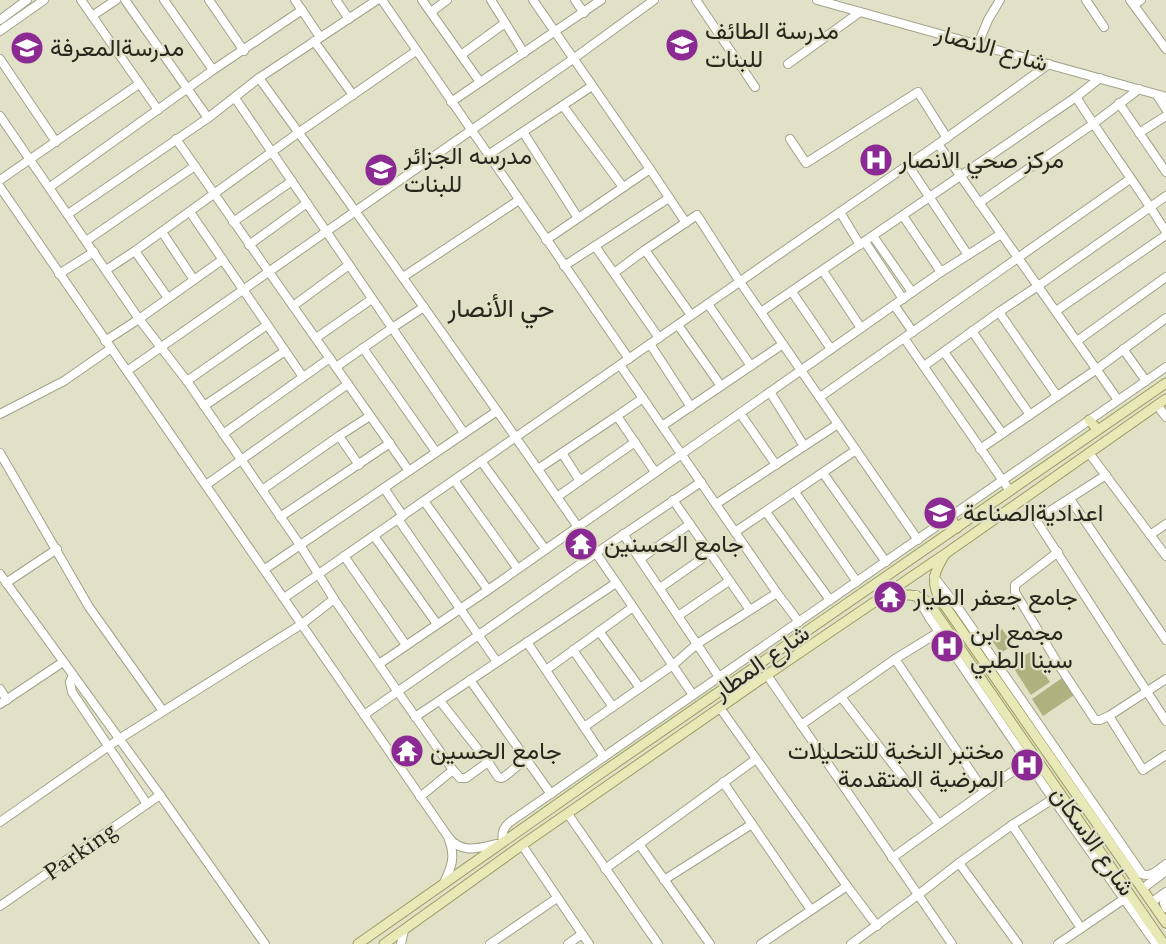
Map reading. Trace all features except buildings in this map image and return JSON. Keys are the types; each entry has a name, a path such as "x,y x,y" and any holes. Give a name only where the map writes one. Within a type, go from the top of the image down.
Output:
{"main road":[{"name":"شارع المطار","path":"358,944 501,842 1166,383"},
{"name":"شارع المطار","path":"384,944 522,845 1166,399"},
{"path":"1089,420 1098,430"},
{"path":"1068,451 1068,458 1076,462"},
{"path":"1043,467 1050,471 1052,479"},
{"path":"950,518 957,528"},
{"path":"934,577 945,554"},
{"name":"شارع الاسكان","path":"934,577 938,596 957,624 982,650 1166,923"},
{"name":"شارع الاسكان","path":"879,599 904,594 916,595 928,603 944,631 957,645 1128,901 1164,944"},
{"path":"944,631 954,630 957,624"},
{"path":"957,645 960,638 967,636"},
{"path":"600,774 602,781 609,785"},
{"path":"580,788 586,792 589,800"}],"street":[{"path":"0,20 16,3 27,0"},
{"path":"0,31 44,0"},
{"path":"81,0 158,110"},
{"path":"92,16 116,0"},
{"path":"125,0 208,118"},
{"path":"164,0 213,70"},
{"path":"209,0 244,51"},
{"path":"295,0 353,95"},
{"path":"336,0 349,18"},
{"path":"68,214 208,118 259,78 380,0 628,359"},
{"path":"422,0 480,82"},
{"path":"430,12 447,0"},
{"path":"491,0 524,53"},
{"path":"533,0 686,223"},
{"path":"575,0 584,13"},
{"path":"451,102 601,0"},
{"path":"127,372 654,0"},
{"path":"696,0 755,87"},
{"name":"شارع الانصار","path":"817,0 1166,97"},
{"path":"978,44 1000,0"},
{"path":"1086,0 1104,27"},
{"path":"1141,0 1132,3 1166,49"},
{"path":"50,187 213,70 302,10"},
{"path":"788,64 860,12"},
{"path":"461,55 505,23"},
{"path":"106,270 135,252 298,132 416,51"},
{"path":"0,59 57,141"},
{"path":"284,598 947,138 1049,64"},
{"path":"259,78 516,437 693,695"},
{"path":"761,312 930,198 1100,78"},
{"path":"0,180 139,84"},
{"path":"488,155 592,86"},
{"path":"979,203 1138,89"},
{"path":"790,140 806,163 918,92 947,138"},
{"path":"1156,94 1166,109"},
{"path":"1056,311 1166,234 1151,207 1092,124 1076,97"},
{"path":"235,98 464,433"},
{"path":"1119,103 1166,172"},
{"path":"563,106 622,187"},
{"path":"0,116 139,319 187,381 453,770 460,778 466,778 488,762"},
{"path":"1139,133 1166,116"},
{"path":"523,132 578,218"},
{"path":"176,139 410,471"},
{"path":"938,144 1118,400"},
{"path":"908,165 968,255"},
{"path":"86,241 195,166"},
{"path":"546,240 650,169"},
{"path":"820,398 1131,178"},
{"path":"233,222 292,181"},
{"path":"0,187 420,797 449,838 459,847 468,849 501,842 503,831 508,824 1166,367"},
{"path":"924,366 1166,196"},
{"path":"564,266 669,198"},
{"path":"403,277 519,200"},
{"path":"249,244 307,203"},
{"path":"190,212 303,377"},
{"path":"840,212 903,299"},
{"path":"614,273 697,215 740,282 918,540"},
{"path":"903,216 941,272"},
{"path":"162,232 194,280"},
{"path":"379,664 912,292 1001,234"},
{"path":"873,236 912,292"},
{"path":"595,246 659,338"},
{"path":"645,250 691,315"},
{"path":"59,274 94,252"},
{"path":"135,252 168,298"},
{"path":"105,341 222,260"},
{"path":"293,306 349,265"},
{"path":"823,271 861,328"},
{"path":"1077,341 1166,278"},
{"path":"792,292 831,349"},
{"path":"316,338 372,299"},
{"path":"708,304 751,366"},
{"path":"894,305 913,332"},
{"path":"336,367 424,307"},
{"path":"999,312 1057,396"},
{"path":"980,449 1097,369 1166,318"},
{"path":"187,381 267,325"},
{"path":"678,325 721,386"},
{"path":"972,331 1030,415"},
{"path":"904,338 1010,491"},
{"path":"650,344 691,407"},
{"path":"662,426 783,344"},
{"path":"363,348 436,452"},
{"path":"0,414 64,381 110,349"},
{"path":"1123,349 1146,381"},
{"path":"204,406 285,351"},
{"path":"944,352 1002,433"},
{"path":"223,434 330,358"},
{"path":"620,365 799,622"},
{"path":"206,485 348,384"},
{"path":"770,392 804,446"},
{"path":"537,469 643,398"},
{"path":"1157,405 1166,417"},
{"path":"264,570 497,411"},
{"path":"740,412 776,465"},
{"path":"262,490 370,416"},
{"path":"617,416 655,472"},
{"path":"716,504 838,424"},
{"path":"339,436 359,465"},
{"path":"557,497 635,442"},
{"path":"280,517 390,443"},
{"path":"735,532 856,450"},
{"path":"0,453 89,607 163,711"},
{"path":"562,453 580,481"},
{"path":"1089,453 1166,556"},
{"path":"481,461 545,549"},
{"path":"823,473 886,562"},
{"path":"1106,475 1036,520 1166,721"},
{"path":"454,480 517,568"},
{"path":"364,715 701,482"},
{"path":"384,488 400,518 459,609 497,662"},
{"path":"795,492 857,582"},
{"path":"1070,499 1166,640"},
{"path":"673,500 750,610"},
{"path":"424,501 488,590"},
{"path":"766,512 830,600"},
{"path":"640,559 690,524"},
{"path":"1150,535 1166,525"},
{"path":"623,534 719,676"},
{"path":"374,536 437,624"},
{"path":"6,583 57,549"},
{"path":"1058,552 1015,585 1015,592 1095,720 1109,716 1166,679"},
{"path":"660,588 710,553"},
{"path":"344,556 406,645"},
{"path":"0,574 160,795 264,944"},
{"path":"934,577 982,650"},
{"path":"678,616 729,581"},
{"path":"415,717 616,583"},
{"path":"584,727 673,665 697,644 777,593"},
{"path":"0,822 119,739 302,624 334,599"},
{"path":"546,670 633,607"},
{"path":"801,725 895,659 944,631 1013,731 1027,761 1128,901 1151,942"},
{"path":"599,632 640,688"},
{"path":"527,642 604,757"},
{"path":"573,650 613,707"},
{"path":"895,659 984,791"},
{"path":"0,689 4,702 63,662"},
{"path":"73,675 70,682 72,692 147,804"},
{"path":"767,675 952,944"},
{"path":"470,680 551,794"},
{"path":"841,697 939,824"},
{"path":"440,701 498,777 501,778 526,759"},
{"path":"720,708 877,926"},
{"path":"1109,716 1143,770 1166,755"},
{"path":"605,869 756,759"},
{"path":"892,858 1027,761"},
{"path":"1059,762 1142,874 1151,875 1166,864"},
{"path":"420,797 453,770"},
{"path":"723,782 811,910"},
{"name":"Parking","path":"0,906 160,795"},
{"path":"851,944 959,862 1053,799"},
{"path":"568,814 658,944"},
{"path":"664,880 752,824"},
{"path":"1012,825 1081,928"},
{"path":"444,883 453,860 449,838"},
{"path":"639,844 710,944"},
{"path":"522,845 589,944"},
{"path":"959,862 1018,944"},
{"path":"1142,889 1166,872"},
{"path":"761,944 847,886"},
{"path":"1152,903 1166,892"},
{"path":"490,944 557,898"},
{"path":"1166,898 1164,903 1166,908"},
{"path":"1058,944 1128,901"},
{"path":"401,944 404,930"},
{"path":"568,944 582,934"}],"green space":[{"path":"1002,629 1013,645 1001,653 990,638"},
{"path":"1030,652 1050,682 1031,695 1011,664"},
{"path":"1062,678 1074,695 1043,716 1032,699"}],"place":[{"name":"مدرسة الطائف للبنات","path":"682,45"},
{"name":"مدرسةالمعرفة","path":"27,48"},
{"name":"مركز صحي الانصار","path":"876,160"},
{"name":"مدرسه الجزائر للبنات","path":"381,170"},
{"name":"اعداديةالصناعة","path":"940,513"},
{"name":"جامع الحسنين","path":"581,544"},
{"name":"جامع جعفر الطيار","path":"890,597"},
{"name":"مجمع ابن سينا الطبي","path":"947,646"},
{"name":"جامع الحسين","path":"407,751"},
{"name":"مختبر النخبة للتحليلات المرضية المتقدمة","path":"1027,765"}],"district":[{"name":"حي الأنصار","path":"501,308"}]}
